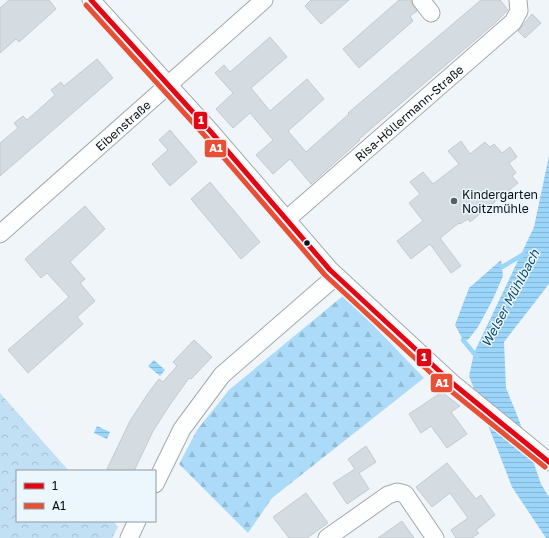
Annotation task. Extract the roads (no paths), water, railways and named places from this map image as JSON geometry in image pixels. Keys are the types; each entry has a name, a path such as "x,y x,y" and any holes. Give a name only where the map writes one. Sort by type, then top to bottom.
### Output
{"street":[{"path":"91,0 212,132 286,220 336,276 450,382 549,462"},
{"name":"Eibenstraße","path":"0,234 264,0"},
{"name":"Risa-Höllermann-Straße","path":"286,220 513,22 519,11 518,0"},
{"path":"156,482 182,429 222,375 336,276"},
{"path":"327,538 388,495 397,492 405,494 434,538"},
{"path":"128,538 136,522"}],"water":[{"name":"Welser Mühlbach","path":"549,156 549,284 504,342 506,388 519,420 541,484 549,497 549,538 546,538 512,487 469,376 474,353 534,227"},
{"path":"501,260 503,276 493,299 478,327 468,340 463,340 455,325 469,288"},
{"path":"154,360 165,370 160,376 148,366"},
{"path":"97,426 110,432 107,439 94,433"}],"waterway":[{"name":"Welser Mühlbach","path":"502,267 524,254"},
{"path":"463,340 477,357"}],"place":[{"name":"Kindergarten Noitzmühle","path":"454,201"}]}
